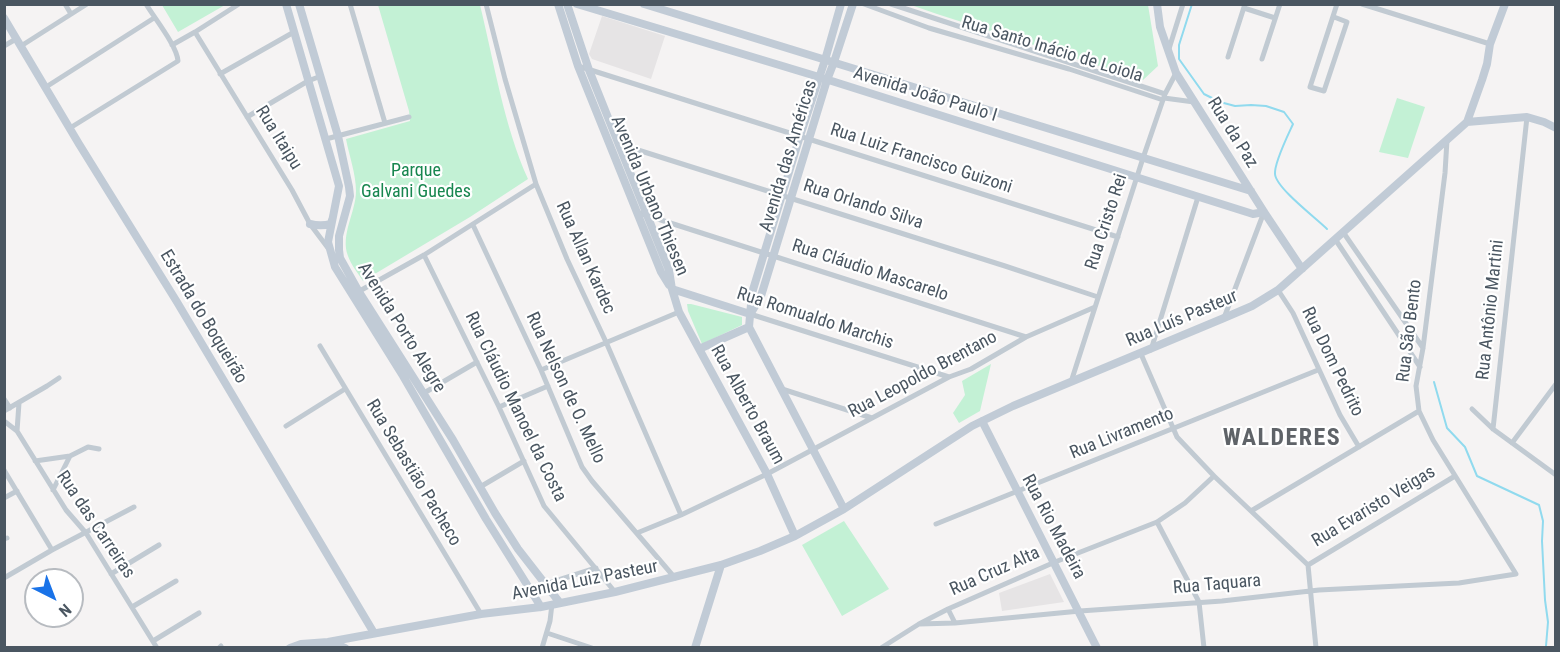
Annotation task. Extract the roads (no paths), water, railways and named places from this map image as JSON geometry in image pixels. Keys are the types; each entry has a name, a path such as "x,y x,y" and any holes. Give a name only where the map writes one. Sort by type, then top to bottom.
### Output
{"street":[{"path":"65,4 71,14"},
{"path":"4,46 19,42 87,4"},
{"path":"70,128 178,61 172,45 146,4"},
{"path":"172,45 239,4"},
{"name":"Avenida Porto Alegre","path":"286,4 339,186 328,242 340,258 356,293 486,519 542,607"},
{"name":"Avenida Porto Alegre","path":"299,4 338,136 350,196 335,251"},
{"path":"350,4 385,123"},
{"name":"Rua Allan Kardec","path":"486,4 536,184 681,515"},
{"name":"Avenida Urbano Thiesen","path":"558,4 578,66 636,212 661,272 672,289"},
{"name":"Avenida Urbano Thiesen","path":"567,4 589,70 669,270 672,289"},
{"name":"Avenida João Paulo I","path":"577,4 1253,214 1264,212"},
{"name":"Avenida João Paulo I","path":"644,4 1251,191"},
{"name":"Avenida das Américas","path":"750,314 761,296 792,198 809,139 823,79 825,60 841,4"},
{"name":"Avenida das Américas","path":"749,327 752,293 800,136 823,79 834,62 853,4"},
{"name":"Rua Santo Inácio de Loiola","path":"864,4 929,28 1164,97"},
{"name":"Rua Santo Inácio de Loiola","path":"891,4 1164,97"},
{"name":"Rua da Paz","path":"1157,4 1160,27 1176,73 1302,269"},
{"path":"1168,52 1183,4"},
{"path":"1262,59 1280,4"},
{"path":"1334,17 1347,22 1324,91 1310,87 1337,4"},
{"path":"1362,4 1491,44"},
{"path":"1505,4 1467,122 1527,117 1556,128"},
{"path":"1228,57 1245,6 1275,18"},
{"name":"Estrada do Boqueirão","path":"4,18 177,302 374,633"},
{"path":"46,87 154,18"},
{"path":"220,74 294,32"},
{"name":"Rua Itaipu","path":"195,33 292,190 310,224 335,251"},
{"name":"Rua Luiz Francisco Guizoni","path":"578,66 1118,237"},
{"name":"Rua Cristo Rei","path":"1071,382 1143,158 1164,97 1176,73"},
{"path":"247,117 308,81 321,76"},
{"path":"1164,97 1194,102"},
{"path":"326,139 409,117"},
{"name":"Rua Antônio Martini","path":"1493,429 1527,117"},
{"name":"Rua Luís Pasteur","path":"795,536 844,509 961,432 982,421 1258,303 1278,290 1467,122"},
{"name":"Rua São Bento","path":"1448,138 1423,348 1416,386 1419,411 1433,440 1516,574"},
{"name":"Rua Orlando Silva","path":"619,144 1098,297"},
{"path":"356,293 424,255 536,184"},
{"path":"1151,350 1198,197"},
{"name":"Rua Cláudio Mascarelo","path":"636,212 1026,337"},
{"path":"1224,318 1264,212"},
{"path":"310,224 319,226 331,224 332,219"},
{"name":"Rua Nelson de O. Mello","path":"473,225 541,370 582,467 675,578"},
{"path":"1343,232 1423,348"},
{"path":"1335,239 1420,367"},
{"name":"Rua Cláudio Manoel da Costa","path":"424,255 499,407 544,506 615,592"},
{"name":"Rua Alberto Braum","path":"672,289 679,312 767,474 795,536"},
{"name":"Rua Romualdo Marchis","path":"672,289 949,377"},
{"name":"Rua Dom Pedrito","path":"1278,290 1293,313 1340,415 1359,447"},
{"name":"Avenida Porto Alegre","path":"356,293 411,371 495,513 518,549 546,584 556,603"},
{"path":"1377,302 1385,296"},
{"name":"Rua Leopoldo Brentano","path":"637,533 767,474 949,377 971,369 1026,337 1095,307"},
{"path":"541,370 679,312"},
{"path":"699,350 749,327 844,509"},
{"name":"Rua Sebastião Pacheco","path":"320,346 481,614"},
{"path":"1141,354 1177,437 1214,476 1308,565 1316,648"},
{"path":"424,393 477,362"},
{"name":"Rua Livramento","path":"936,524 1318,370"},
{"path":"403,376 411,371"},
{"path":"4,399 7,410 59,378"},
{"path":"1512,443 1556,384"},
{"path":"499,407 548,386"},
{"path":"286,426 345,389"},
{"path":"782,389 872,418"},
{"path":"17,431 19,403"},
{"path":"1472,409 1493,429 1556,475"},
{"path":"1251,511 1419,411"},
{"name":"Rua das Carreiras","path":"4,421 17,431 66,510 86,533 157,648"},
{"name":"Rua Rio Madeira","path":"982,421 1097,648"},
{"path":"444,447 453,440"},
{"path":"35,461 70,456 88,447 99,449"},
{"path":"53,490 70,456"},
{"path":"480,487 524,461"},
{"path":"4,470 52,550"},
{"name":"Rua Cruz Alta","path":"881,648 948,609 1055,562 1157,522 1185,503 1214,476"},
{"name":"Rua Evaristo Veigas","path":"1308,565 1455,476"},
{"path":"4,498 16,491"},
{"path":"4,578 134,507"},
{"path":"486,519 495,513"},
{"path":"1157,522 1198,602 1204,648"},
{"name":"Avenida Luiz Pasteur","path":"374,633 481,614 542,607 615,592 722,565 795,536"},
{"path":"111,574 159,545"},
{"path":"695,648 722,565"},
{"path":"546,584 597,568"},
{"name":"Rua Taquara","path":"920,624 955,623 1310,591 1459,584 1516,574"},
{"path":"132,607 176,581"},
{"path":"542,648 556,603"},
{"path":"948,609 955,623"},
{"path":"153,641 199,613"},
{"path":"290,648 301,644 328,642 374,633"},
{"path":"548,633 592,648"},
{"path":"328,642 345,648"}],"waterway":[{"path":"1192,4 1179,45 1179,59 1204,94 1235,106 1266,106 1284,112 1293,124 1275,169 1277,180 1289,195 1327,229"},
{"path":"1434,382 1447,428 1465,447 1477,476 1539,505 1543,521 1542,541 1548,622 1546,646"}],"district":[{"name":"WALDERES","path":"1282,439"}],"park label":[{"name":"Parque Galvani Guedes","path":"416,181"}]}
